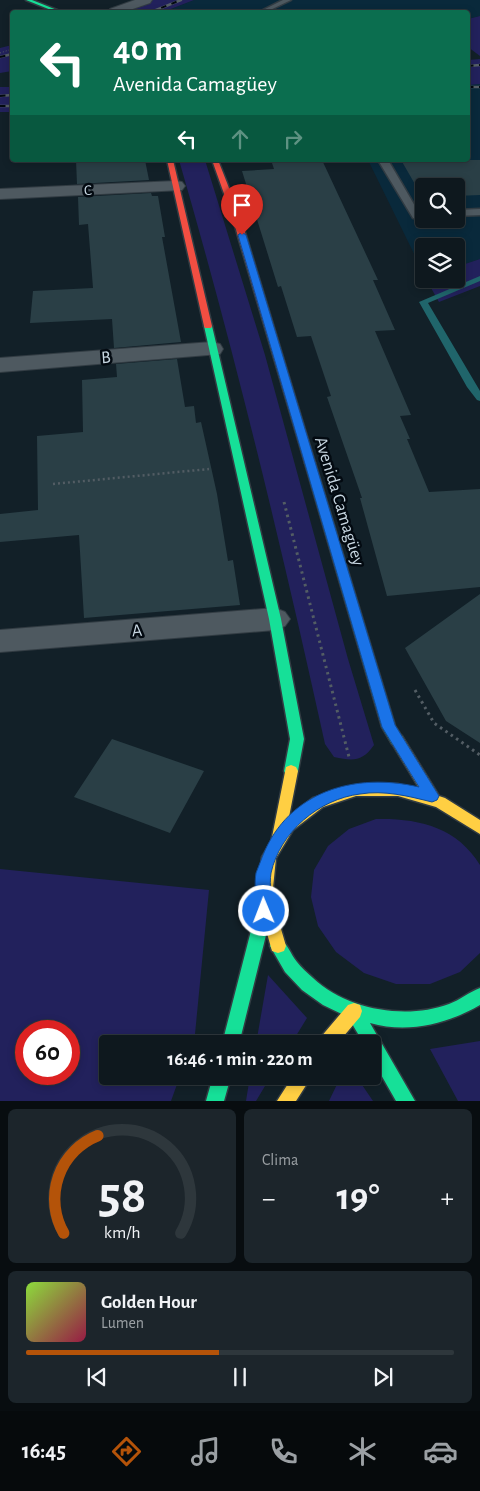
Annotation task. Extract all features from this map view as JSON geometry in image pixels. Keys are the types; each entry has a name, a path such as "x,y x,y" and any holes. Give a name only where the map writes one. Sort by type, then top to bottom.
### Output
{"main road":[{"path":"28,0 54,10"},
{"path":"170,162 274,618 297,739 277,840 264,874 264,911 232,1035"},
{"name":"Avenida Camagüey","path":"216,162 236,216 389,727 432,796"},
{"path":"277,840 298,815 326,797 360,788 396,788 472,808"},
{"path":"432,796 469,816 480,828"},
{"path":"264,911 274,942 293,971 320,995 354,1011 400,1020 409,1019 445,1014 480,996"},
{"path":"334,1035 354,1011"},
{"path":"354,1011 406,1101"},
{"path":"214,1101 219,1085"},
{"path":"286,1101 297,1085"}],"street":[{"path":"119,10 146,0"},
{"name":"C","path":"0,194 176,186"},
{"name":"B","path":"0,364 212,349"},
{"name":"A","path":"0,641 274,618"}],"lane":[{"path":"266,10 288,0"},
{"path":"384,162 415,214"},
{"path":"465,213 480,212"}],"path":[{"path":"53,484 212,469"}],"shaded area":[{"path":"148,0 194,0 168,10 120,10"},
{"path":"194,0 480,0 480,16 470,18 470,10 168,10"},
{"path":"480,16 480,56 470,48 470,18"},
{"path":"10,46 10,71 0,73 0,48"},
{"path":"480,59 480,84 470,85 470,60"},
{"path":"480,83 480,259 465,264 465,238 415,238 415,256 369,162 470,162 470,84"},
{"path":"0,87 10,87 10,112 0,112"},
{"path":"180,162 206,162 265,355 348,659 374,745 370,751 357,759 334,757 325,744 257,451 200,232"},
{"path":"480,259 480,286 439,302 431,288 465,288 465,264"},
{"path":"376,819 407,820 435,827 448,833 460,842 471,852 480,865 480,953 460,972 430,984 396,984 364,973 336,952 318,926 311,897 314,870 328,846 349,829"},
{"path":"0,869 209,890 195,1035 99,1035 99,1085 177,1085 171,1101 0,1101"},
{"path":"268,975 307,1018 297,1035 258,1035"},
{"path":"480,1041 480,1101 458,1101 430,1049"},
{"path":"249,1085 266,1085 256,1101 246,1101"},
{"path":"337,1085 362,1085 373,1101 329,1101"}],"building":[{"path":"470,160 480,160 480,195 465,196 465,178 415,178 415,184 402,162 470,162"},
{"path":"76,162 145,162 149,180 77,184"},
{"path":"272,162 323,162 378,280 373,280 395,330 375,331 411,415 400,416 410,439 407,439 429,492 480,489 480,587 387,596 360,498 362,498 327,397 331,396 311,336 297,337 281,286 278,287 242,171 274,169"},
{"path":"151,193 152,196 158,196 165,237 162,237 181,342 114,348 112,319 30,323 33,291 93,288 88,224 79,225 78,197"},
{"path":"177,359 185,407 194,406 196,423 201,422 217,494 228,561 233,560 240,605 84,618 79,535 0,542 0,514 38,510 37,436 83,432 82,380 117,377 116,364"},
{"path":"480,594 480,743 446,721 405,648"},
{"path":"112,739 204,771 170,833 74,797"}],"waterway":[{"path":"480,278 423,302 480,398"}],"railway":[{"path":"156,10 181,0"},
{"path":"0,57 10,54"},
{"path":"470,66 480,65"},
{"path":"470,87 480,87"},
{"path":"0,96 10,95"},
{"path":"0,106 10,106"}],"traffic: fast":[{"path":"28,0 54,10"},
{"path":"208,326 275,619 297,739 291,771"},
{"path":"310,463 389,727 397,740"},
{"path":"232,1035 264,911"},
{"path":"278,946 291,967 308,985 328,999 351,1010 376,1017 426,1018 450,1012 480,996"},
{"path":"354,1011 406,1101"},
{"path":"215,1101 219,1085"}],"traffic: slow":[{"path":"397,740 432,796"},
{"path":"277,840 291,771"},
{"path":"278,946 265,898 269,857 288,825 318,803 356,791 398,790 440,802 480,828"},
{"path":"334,1035 354,1011"},
{"path":"286,1101 297,1085"}],"traffic: jam":[{"path":"170,162 208,326"},
{"path":"216,162 236,216 310,463"}],"route":[{"path":"242,235 389,727 432,796 396,788 360,788 326,797 298,815 277,840 264,874 264,911"}]}
